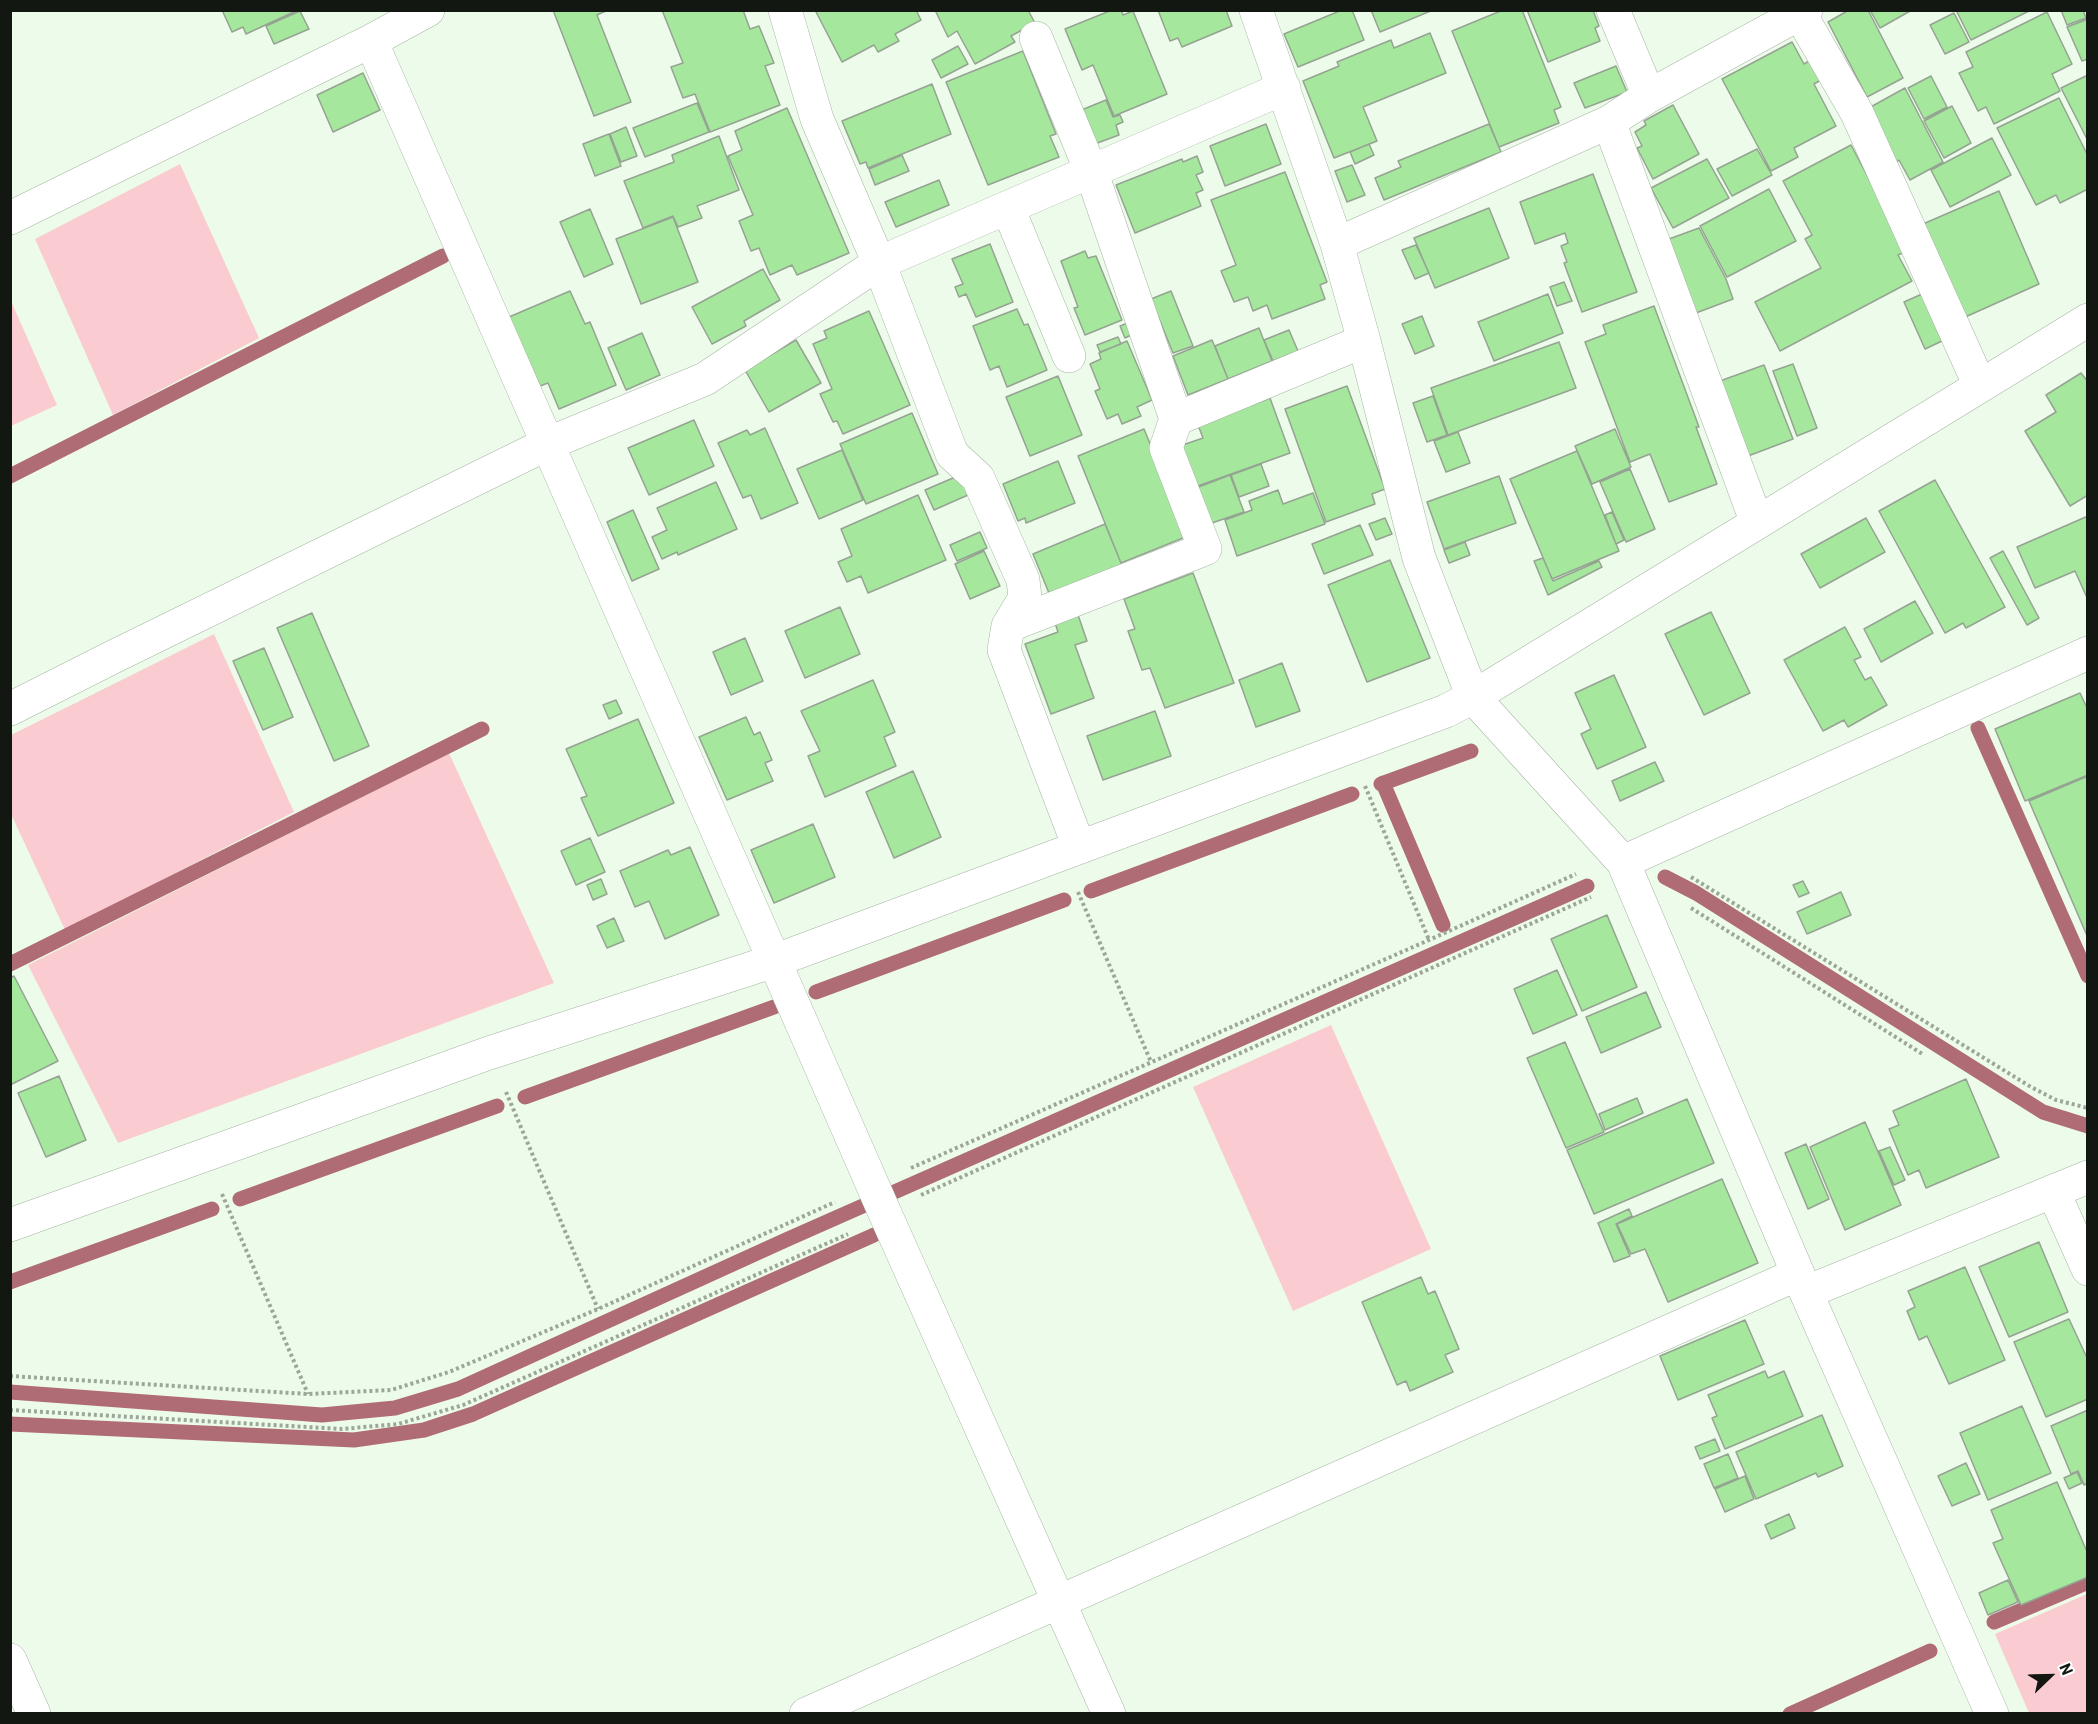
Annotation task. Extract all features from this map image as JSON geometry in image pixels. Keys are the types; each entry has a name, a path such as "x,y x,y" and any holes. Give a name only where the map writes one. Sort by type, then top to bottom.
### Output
{"street":[{"path":"785,10 817,119 879,263 952,453 978,478 1023,580 1025,598 1008,626 1004,651 1070,850"},
{"path":"1256,10 1337,244 1419,558 1473,697 1631,858 1637,895 1803,1283 1992,1713"},
{"path":"1613,10 1649,96"},
{"path":"10,218 371,41 426,11"},
{"path":"1337,244 1609,122 1649,96 1803,12 1857,113 1980,386"},
{"path":"1008,626 1205,549 1166,448 1176,419 1091,171 1036,38"},
{"path":"371,41 882,1207 1109,1713"},
{"path":"10,709 547,444 705,380 879,263 1284,88"},
{"path":"1609,122 1757,523"},
{"path":"1008,208 1069,356"},
{"path":"10,1225 489,1053 774,960 1446,711 1473,697 2088,320"},
{"path":"1176,419 1364,341"},
{"path":"1631,858 2088,654"},
{"path":"806,1713 1058,1602 1803,1283 2088,1177"},
{"path":"2053,1191 2088,1269"},
{"path":"10,1660 34,1713"}],"path":[{"path":"1349,746 1429,940"},
{"path":"1070,850 1151,1062"},
{"path":"1631,858 1672,865 2031,1087 2056,1101 2088,1107"},
{"path":"10,1410 342,1429 398,1424 462,1405 882,1207 1594,896 1668,894 1924,1055"},
{"path":"489,1053 598,1309"},
{"path":"205,1155 308,1394"}],"shaded area":[{"path":"180,164 259,338 113,415 35,239"},
{"path":"11,301 57,405 10,426"},
{"path":"214,634 294,812 65,930 11,814 11,735"},
{"path":"449,753 554,983 118,1143 28,965"},
{"path":"1331,1025 1431,1249 1293,1311 1193,1087"},
{"path":"2087,1594 2087,1713 2029,1713 1995,1634"}],"building":[{"path":"222,10 298,10 246,34 243,27 232,32"},
{"path":"553,10 608,10 597,15 631,102 594,116"},
{"path":"662,10 743,10 750,29 759,26 774,63 765,66 780,105 710,132 695,94 683,98 671,67 683,63"},
{"path":"815,10 916,10 921,20 895,34 899,41 878,52 874,45 842,62"},
{"path":"935,10 1028,10 1035,23 1011,36 1015,42 975,64 957,31 948,37"},
{"path":"1112,10 1121,10 1123,15 1133,11 1167,94 1114,116 1093,65 1082,70 1065,29"},
{"path":"1158,10 1226,10 1232,26 1182,47 1178,38 1170,41"},
{"path":"1342,10 1352,10 1364,40 1298,67 1284,34"},
{"path":"1371,10 1433,10 1380,32"},
{"path":"1503,10 1522,10 1561,107 1554,110 1559,123 1499,147 1452,31"},
{"path":"1527,10 1593,10 1599,26 1595,28 1600,41 1548,62"},
{"path":"1849,10 1868,10 1903,78 1867,97 1828,22"},
{"path":"1870,10 1912,10 1880,28"},
{"path":"1956,10 2031,10 1971,40"},
{"path":"2061,10 2083,10 2086,18 2067,25"},
{"path":"300,11 309,29 274,44 266,26"},
{"path":"2047,12 2072,64 2052,74 2060,91 1994,124 1986,107 1978,111 1959,73 1973,67 1966,52"},
{"path":"1954,13 1969,42 1945,54 1930,25"},
{"path":"2088,19 2088,59 2082,61 2067,27"},
{"path":"1430,33 1446,73 1363,107 1377,141 1334,158 1303,81 1339,66 1337,62 1391,40 1394,48"},
{"path":"1792,42 1804,64 1811,60 1821,80 1814,84 1836,126 1794,148 1798,157 1771,171 1722,79"},
{"path":"958,46 968,64 941,78 932,60"},
{"path":"1023,51 1056,134 1050,136 1059,157 988,185 946,82"},
{"path":"1616,66 1627,92 1585,108 1574,83"},
{"path":"363,73 380,110 333,132 317,95"},
{"path":"2088,75 2088,141 2061,88"},
{"path":"1931,76 1947,107 1924,119 1908,88"},
{"path":"932,84 951,134 868,168 866,162 860,164 842,121"},
{"path":"1905,88 1943,162 1910,180 1899,160 1896,163 1867,109"},
{"path":"2059,98 2088,156 2088,189 2060,203 2056,195 2036,205 1997,128"},
{"path":"1106,100 1113,117 1120,115 1123,122 1116,125 1119,135 1092,145 1079,111"},
{"path":"697,103 709,132 645,157 633,128"},
{"path":"1673,105 1699,154 1653,179 1637,148 1642,146 1635,132 1646,125 1644,121"},
{"path":"1952,106 1971,143 1944,158 1924,121"},
{"path":"787,108 849,253 797,275 792,265 770,275 759,248 751,251 739,221 753,215 728,156 742,150 735,131"},
{"path":"1266,124 1281,164 1225,186 1210,146"},
{"path":"1489,124 1501,152 1384,200 1375,178 1401,167 1398,161"},
{"path":"626,127 637,156 621,162 610,134"},
{"path":"609,134 621,166 595,176 583,144"},
{"path":"719,136 739,190 697,206 702,218 678,227 673,216 643,228 624,181 674,162 672,155"},
{"path":"1992,138 2011,175 1950,207 1931,170"},
{"path":"1369,144 1374,155 1355,164 1350,152"},
{"path":"1851,145 1907,251 1898,255 1912,281 1780,351 1755,302 1821,268 1805,239 1812,235 1783,181"},
{"path":"1757,149 1772,175 1732,196 1717,169"},
{"path":"902,155 909,171 875,185 869,169"},
{"path":"1197,156 1203,172 1196,175 1203,190 1196,193 1201,206 1135,233 1116,185 1182,159 1183,162"},
{"path":"1707,159 1729,198 1673,228 1651,188"},
{"path":"1352,165 1365,195 1347,202 1335,171"},
{"path":"1285,172 1327,282 1320,285 1325,299 1272,319 1267,305 1253,311 1248,297 1234,302 1221,271 1236,265 1211,200"},
{"path":"1593,174 1637,292 1582,312 1564,263 1567,262 1561,246 1568,243 1565,233 1535,244 1520,202"},
{"path":"939,180 949,205 896,227 885,202"},
{"path":"1769,189 1796,241 1727,277 1700,226"},
{"path":"1999,191 2039,284 1963,318 1923,224"},
{"path":"1489,208 1509,258 1435,288 1414,238"},
{"path":"590,209 613,264 584,277 560,222"},
{"path":"673,217 698,282 641,304 616,239"},
{"path":"1699,228 1726,279 1733,299 1696,313 1669,239"},
{"path":"990,244 1013,302 976,317 966,294 959,297 955,287 963,284 952,259"},
{"path":"1416,245 1429,273 1415,279 1402,250"},
{"path":"1085,251 1088,258 1096,256 1122,320 1085,335 1074,308 1078,307 1061,261"},
{"path":"763,269 780,300 744,321 746,326 712,344 692,307"},
{"path":"1564,282 1572,301 1557,306 1550,287"},
{"path":"570,291 585,324 590,322 616,385 559,409 548,383 540,386 509,317"},
{"path":"1171,291 1193,346 1173,353 1151,299"},
{"path":"1548,294 1563,333 1494,361 1478,322"},
{"path":"1922,294 1942,341 1925,349 1904,302"},
{"path":"1654,306 1699,427 1696,427 1717,484 1669,502 1650,454 1630,462 1585,342 1606,334 1603,325"},
{"path":"1017,309 1024,325 1028,324 1047,370 1007,387 999,366 990,370 973,326"},
{"path":"869,311 910,405 843,434 837,421 833,422 820,394 832,389 813,344 827,338 824,331"},
{"path":"1422,316 1434,346 1415,354 1402,324"},
{"path":"1128,323 1133,334 1125,338 1120,326"},
{"path":"1259,328 1272,361 1228,379 1215,346"},
{"path":"1289,330 1298,351 1273,361 1264,340"},
{"path":"642,333 660,375 626,390 608,348"},
{"path":"1118,337 1121,344 1100,352 1097,345"},
{"path":"796,340 821,383 769,412 745,370"},
{"path":"1212,340 1228,379 1188,395 1173,356"},
{"path":"1127,341 1152,400 1137,407 1141,416 1122,424 1118,414 1107,419 1095,391 1100,389 1090,364 1101,359 1099,353"},
{"path":"1559,342 1576,388 1448,435 1431,388"},
{"path":"1793,364 1817,428 1797,436 1773,371"},
{"path":"1764,365 1793,439 1748,456 1720,381"},
{"path":"2081,373 2088,382 2088,495 2070,506 2025,431 2056,412 2046,395"},
{"path":"1058,376 1082,435 1030,456 1006,397"},
{"path":"1347,386 1385,489 1372,494 1375,504 1326,522 1285,409"},
{"path":"1433,396 1447,435 1427,442 1413,403"},
{"path":"1270,398 1290,453 1195,487 1180,446 1203,438 1198,425"},
{"path":"912,413 938,474 866,504 840,444"},
{"path":"694,420 714,466 649,495 628,448"},
{"path":"765,428 798,503 761,519 751,495 743,498 718,443 747,430 750,435"},
{"path":"1144,429 1188,536 1121,563 1078,456"},
{"path":"1615,429 1631,467 1592,484 1575,446"},
{"path":"1458,432 1470,463 1446,472 1434,441"},
{"path":"842,450 863,500 819,519 797,469"},
{"path":"1577,451 1619,551 1552,579 1510,479"},
{"path":"1058,461 1075,503 1026,523 1025,518 1018,521 1003,484"},
{"path":"1261,464 1269,486 1239,497 1231,475"},
{"path":"1630,469 1655,529 1626,542 1600,482"},
{"path":"960,475 968,495 934,510 925,490"},
{"path":"1230,475 1244,512 1209,524 1196,488"},
{"path":"1499,476 1516,523 1444,549 1427,502"},
{"path":"1935,480 2005,607 1966,628 1963,623 1945,633 1879,511"},
{"path":"716,482 737,529 678,555 677,552 662,559 652,537 667,530 657,508"},
{"path":"1278,490 1283,504 1313,493 1325,524 1237,556 1225,520 1252,510 1249,501"},
{"path":"918,495 946,560 868,593 861,576 847,582 838,562 852,556 841,529"},
{"path":"633,510 659,569 632,581 607,522"},
{"path":"1612,512 1624,540 1616,544 1605,515"},
{"path":"2088,516 2088,600 2075,571 2035,588 2017,547"},
{"path":"1385,518 1392,534 1376,540 1369,524"},
{"path":"1866,518 1885,552 1820,588 1801,554"},
{"path":"1105,524 1123,568 1051,598 1033,554"},
{"path":"1360,525 1373,555 1324,574 1312,544"},
{"path":"980,532 987,548 957,561 950,545"},
{"path":"1465,542 1470,555 1449,563 1444,550"},
{"path":"984,551 1000,586 970,599 955,564"},
{"path":"2003,551 2039,618 2027,625 1990,558"},
{"path":"1543,558 1553,581 1599,561 1602,567 1548,595 1534,561"},
{"path":"1390,560 1430,658 1367,682 1328,585"},
{"path":"1193,573 1234,683 1165,708 1150,668 1142,670 1128,631 1135,629 1124,599"},
{"path":"1915,601 1933,633 1881,662 1864,629"},
{"path":"840,607 860,654 805,678 785,631"},
{"path":"1077,612 1087,641 1075,645 1094,698 1051,714 1025,644 1058,632 1054,620"},
{"path":"1711,612 1750,693 1704,715 1665,634"},
{"path":"312,613 369,746 334,761 277,628"},
{"path":"1845,627 1861,657 1854,660 1865,680 1871,677 1887,705 1848,727 1844,720 1823,731 1784,660"},
{"path":"745,638 763,681 731,695 713,652"},
{"path":"264,648 293,717 263,730 233,661"},
{"path":"1282,663 1300,711 1256,727 1239,680"},
{"path":"1614,675 1646,747 1597,769 1581,734 1591,729 1575,693"},
{"path":"873,680 895,732 884,737 896,766 825,797 808,756 820,751 801,711"},
{"path":"2080,693 2088,710 2088,775 2025,801 1995,729"},
{"path":"616,700 622,713 609,719 603,705"},
{"path":"1155,711 1171,756 1103,780 1087,736"},
{"path":"746,717 754,735 760,732 772,760 765,763 773,781 727,800 699,737"},
{"path":"638,719 674,803 598,836 581,798 587,796 566,749"},
{"path":"1655,762 1664,781 1620,801 1612,781"},
{"path":"913,771 941,837 894,858 866,792"},
{"path":"2088,776 2088,938 2029,801"},
{"path":"813,824 835,877 774,903 751,850"},
{"path":"590,838 605,872 576,885 561,851"},
{"path":"690,847 719,915 665,939 649,901 635,907 620,871 668,850 671,855"},
{"path":"601,879 607,894 593,900 587,885"},
{"path":"1803,881 1809,893 1799,897 1793,885"},
{"path":"1841,892 1851,915 1807,934 1797,912"},
{"path":"1607,915 1637,987 1582,1011 1551,939"},
{"path":"614,918 624,941 607,948 597,926"},
{"path":"1557,970 1577,1015 1533,1034 1514,989"},
{"path":"14,976 58,1061 10,1085 10,978"},
{"path":"1646,992 1661,1027 1601,1053 1586,1017"},
{"path":"1565,1042 1604,1132 1566,1148 1527,1058"},
{"path":"59,1076 86,1140 46,1157 18,1093"},
{"path":"1966,1079 1999,1157 1926,1188 1919,1170 1908,1175 1889,1129 1899,1125 1893,1111"},
{"path":"1637,1098 1643,1113 1605,1130 1599,1114"},
{"path":"1687,1099 1714,1163 1594,1214 1567,1150"},
{"path":"1865,1122 1901,1205 1845,1230 1810,1147"},
{"path":"1806,1144 1829,1199 1808,1209 1785,1153"},
{"path":"1890,1147 1905,1180 1894,1185 1879,1151"},
{"path":"1722,1179 1758,1263 1668,1302 1645,1249 1631,1254 1617,1224"},
{"path":"1629,1209 1632,1216 1616,1224 1630,1256 1614,1262 1598,1223"},
{"path":"2039,1242 2068,1312 2009,1337 1979,1267"},
{"path":"1965,1267 2005,1360 1949,1384 1927,1336 1919,1340 1907,1311 1915,1307 1908,1291"},
{"path":"1421,1277 1428,1294 1435,1291 1459,1349 1445,1355 1453,1372 1410,1391 1406,1381 1397,1385 1362,1302"},
{"path":"2069,1319 2088,1360 2088,1399 2046,1417 2014,1342"},
{"path":"1745,1320 1764,1364 1678,1400 1660,1356"},
{"path":"1765,1371 1768,1378 1784,1371 1803,1416 1725,1449 1712,1418 1717,1416 1708,1395"},
{"path":"2022,1406 2051,1473 1988,1500 1960,1433"},
{"path":"2088,1410 2088,1483 2084,1485 2078,1471 2071,1474 2051,1426"},
{"path":"1822,1415 1843,1466 1818,1477 1816,1473 1756,1499 1736,1452"},
{"path":"1715,1439 1720,1451 1700,1459 1695,1447"},
{"path":"1728,1454 1738,1478 1714,1488 1704,1464"},
{"path":"1966,1463 1980,1494 1952,1506 1938,1476"},
{"path":"2077,1472 2082,1483 2069,1489 2064,1478"},
{"path":"1745,1476 1754,1499 1725,1512 1715,1489"},
{"path":"2057,1482 2088,1554 2088,1577 2021,1605 1993,1543 2003,1539 1991,1510"},
{"path":"1789,1514 1795,1528 1771,1539 1765,1525"},
{"path":"2008,1580 2018,1602 1988,1615 1979,1593"}],"waterway":[{"path":"10,476 443,256"},
{"path":"1978,728 2088,976"},
{"path":"10,964 482,729"},
{"path":"1381,784 1471,751"},
{"path":"1383,783 1443,925"},
{"path":"1091,891 1352,794"},
{"path":"1665,877 1696,893 2043,1112 2088,1126"},
{"path":"10,1392 322,1415 395,1408 458,1389 788,1239 1587,886"},
{"path":"816,992 1064,900"},
{"path":"525,1097 774,1007"},
{"path":"240,1199 497,1106"},
{"path":"10,1282 212,1209"},
{"path":"10,1424 354,1440 424,1430 473,1414 874,1235"},
{"path":"1994,1622 2088,1582"},
{"path":"1790,1714 1930,1651"}]}
